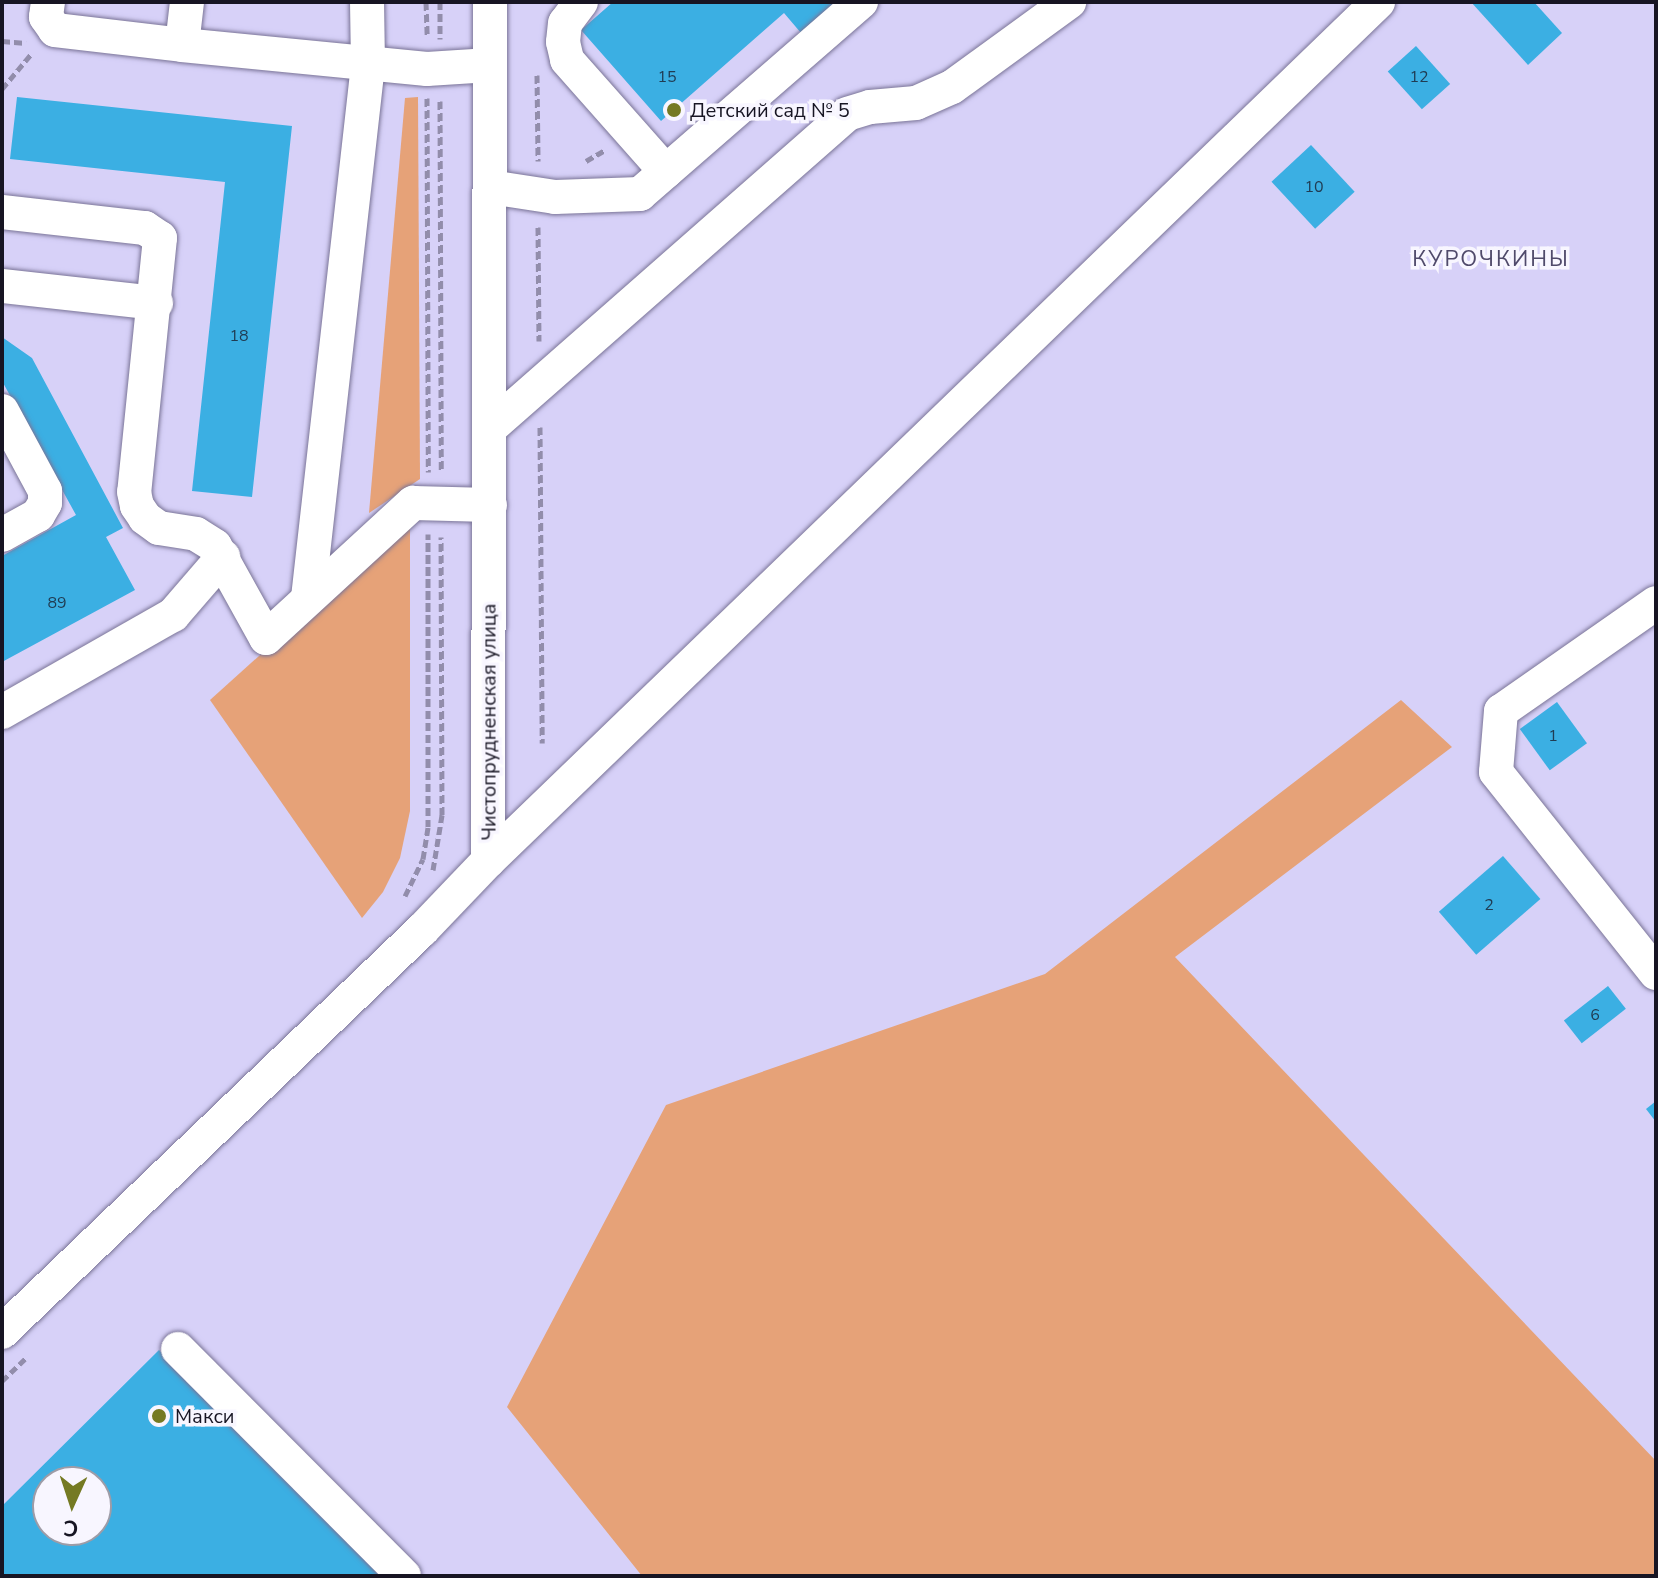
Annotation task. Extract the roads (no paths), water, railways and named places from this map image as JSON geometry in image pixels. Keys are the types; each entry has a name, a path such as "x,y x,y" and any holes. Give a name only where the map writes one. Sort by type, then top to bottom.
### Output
{"street":[{"path":"182,45 187,2"},
{"path":"308,598 368,65 367,2"},
{"name":"Чистопрудненская улица","path":"2,1332 411,941 488,861 490,2"},
{"path":"581,2 565,23 563,42 567,60 666,172"},
{"path":"490,187 538,196 636,195 861,2"},
{"path":"490,428 847,114 870,107 916,103 952,87 1069,2"},
{"path":"488,861 1378,2"},
{"path":"50,15 182,45 434,70 490,65"},
{"path":"2,212 155,231 161,248 134,492 137,506 145,518 159,528 196,534 215,546 266,638 413,503 490,505"},
{"path":"2,286 156,303"},
{"path":"2,411 45,491 45,503 38,515 2,535"},
{"path":"2,712 173,615 223,557"},
{"path":"1656,603 1501,711 1496,772 1656,973"},
{"path":"178,1349 404,1576"}],"place":[{"name":"Детский сад № 5","path":"674,110"},
{"name":"Макси","path":"159,1416"}],"district":[{"name":"КУРОЧКИНЫ","path":"1491,260"}]}
